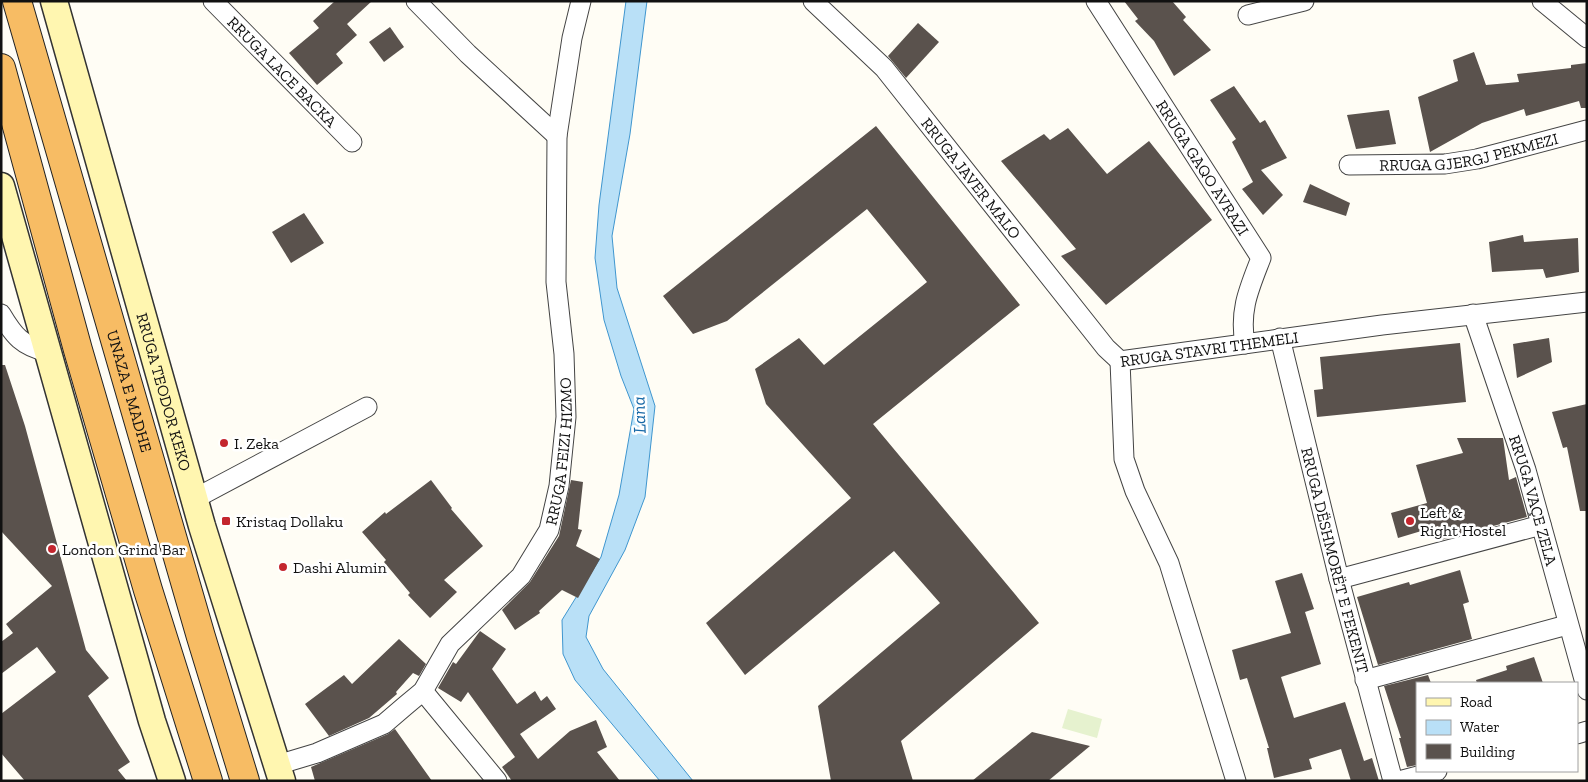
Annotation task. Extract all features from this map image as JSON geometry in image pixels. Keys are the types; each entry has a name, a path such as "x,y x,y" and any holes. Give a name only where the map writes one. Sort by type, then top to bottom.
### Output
{"highway":[{"name":"UNAZA E MADHE","path":"17,1 201,637 245,781"},
{"path":"37,1 37,71"},
{"path":"2,74 78,350 148,590 208,781"}],"main road":[{"name":"RRUGA TEODOR KEKO","path":"54,1 194,500 279,773"},
{"path":"1,186 152,721 172,781"}],"street":[{"name":"RRUGA LACE BACKA","path":"212,1 352,142"},
{"path":"416,1 475,60 557,136"},
{"name":"RRUGA FEIZI HIZMO","path":"279,773 317,753 384,724 423,691 450,644 521,576 549,530 559,486 566,417 564,354 556,282 557,136 572,38 581,1"},
{"name":"RRUGA JAVER MALO","path":"813,1 884,68 1106,348 1120,362"},
{"name":"RRUGA GAQO AVRAZI","path":"1096,1 1262,258 1242,310 1245,344"},
{"path":"1248,15 1304,1"},
{"path":"1542,1 1587,38"},
{"name":"RRUGA GJERGJ PEKMEZI","path":"1349,165 1445,164 1478,159 1587,130"},
{"name":"RRUGA STAVRI THEMELI","path":"1236,781 1169,563 1135,491 1124,459 1120,362 1280,338 1587,302"},
{"path":"1,314 13,334 32,348 48,352"},
{"name":"RRUGA VAÇE ZELA","path":"1473,314 1526,470 1587,690"},
{"name":"RRUGA DËSHMORËT E FEKENIT","path":"1280,338 1339,579 1393,781"},
{"path":"194,500 367,407"},
{"path":"1339,579 1541,525"},
{"path":"1365,680 1568,625"},
{"path":"423,691 497,781"},
{"path":"1399,781 1433,772"}],"green space":[{"path":"1068,709 1102,719 1097,738 1062,728"}],"water":[{"name":"Lana","path":"626,1 647,1 630,134 612,236 617,288 655,406 645,497 625,550 589,616 586,637 603,669 693,781 660,781 575,680 563,654 562,620 601,557 619,495 634,409 621,376 604,320 595,258 599,205"}],"building":[{"path":"335,1 372,1 347,24 357,35 336,54 343,63 317,85 289,53 319,28 313,21"},
{"path":"1124,1 1172,1 1186,17 1183,20 1211,50 1174,76 1154,41 1135,21 1138,19"},
{"path":"918,23 939,42 906,78 888,56"},
{"path":"390,27 404,47 384,62 369,42"},
{"path":"1474,52 1486,85 1519,82 1517,74 1571,68 1571,65 1587,63 1587,108 1581,108 1579,101 1526,116 1524,109 1482,123 1430,152 1418,97 1458,81 1453,60"},
{"path":"1234,86 1260,123 1265,120 1287,158 1261,170 1283,195 1263,215 1242,189 1253,182 1232,142 1236,139 1210,100"},
{"path":"1389,110 1396,144 1356,149 1347,115"},
{"path":"876,126 1020,305 873,424 1039,623 901,741 913,781 831,781 818,706 940,603 894,551 745,675 706,623 851,498 766,404 755,369 799,338 824,365 927,282 867,209 727,321 693,334 663,296"},
{"path":"1068,128 1107,174 1149,141 1212,220 1106,305 1061,256 1076,249 1001,161 1044,134 1050,140"},
{"path":"1310,184 1350,203 1346,216 1303,202"},
{"path":"304,213 324,243 291,263 272,232"},
{"path":"1523,235 1524,242 1578,238 1579,272 1546,278 1543,269 1492,272 1489,242"},
{"path":"1549,338 1552,362 1517,378 1513,344"},
{"path":"1460,343 1466,402 1317,417 1314,390 1323,389 1320,357"},
{"path":"1,365 5,365 25,426 86,650 109,678 88,696 130,762 118,770 127,781 25,781 1,753 1,714 56,672 37,647 1,674 1,642 13,633 6,624 52,586 1,531"},
{"path":"1587,404 1587,511 1580,511 1567,447 1563,448 1552,412"},
{"path":"1457,438 1503,438 1509,480 1516,477 1527,517 1441,540 1438,526 1398,538 1391,513 1427,503 1416,465 1463,453"},
{"path":"431,480 451,509 483,546 444,580 457,592 430,618 408,595 410,593 384,562 386,560 362,532 385,512 386,514"},
{"path":"571,480 583,482 578,529 582,530 576,546 600,559 578,598 562,590 539,611 540,613 515,630 502,610 530,582 559,536"},
{"path":"1460,570 1469,602 1463,604 1472,639 1378,665 1357,597 1409,582 1410,585"},
{"path":"1302,573 1314,609 1305,612 1321,664 1281,677 1294,718 1345,702 1364,761 1372,758 1379,781 1351,781 1341,749 1309,759 1312,769 1274,778 1267,748 1269,748 1247,678 1240,680 1232,650 1291,633 1275,581"},
{"path":"480,631 506,649 492,669 517,704 535,691 541,701 547,696 556,709 520,734 538,759 570,731 596,720 607,747 597,752 620,781 512,781 502,767 515,757 468,692 461,702 438,688 453,662 456,664"},
{"path":"399,639 426,664 419,676 413,673 396,692 397,694 369,718 329,736 305,704 344,675 352,684"},
{"path":"1534,657 1543,682 1477,682 1476,680 1507,670 1506,666"},
{"path":"1428,675 1431,682 1416,682 1416,765 1407,767 1399,738 1401,738 1384,686"},
{"path":"395,729 432,781 315,781 311,767 388,734"},
{"path":"1032,732 1090,746 1048,781 972,781"}],"place":[{"name":"I. Zeka","path":"224,443"},
{"name":"Kristaq Dollaku","path":"226,521"},
{"name":"Left & Right Hostel","path":"1410,521"},
{"name":"London Grind Bar","path":"52,549"},
{"name":"Dashi Alumin","path":"283,567"}]}
